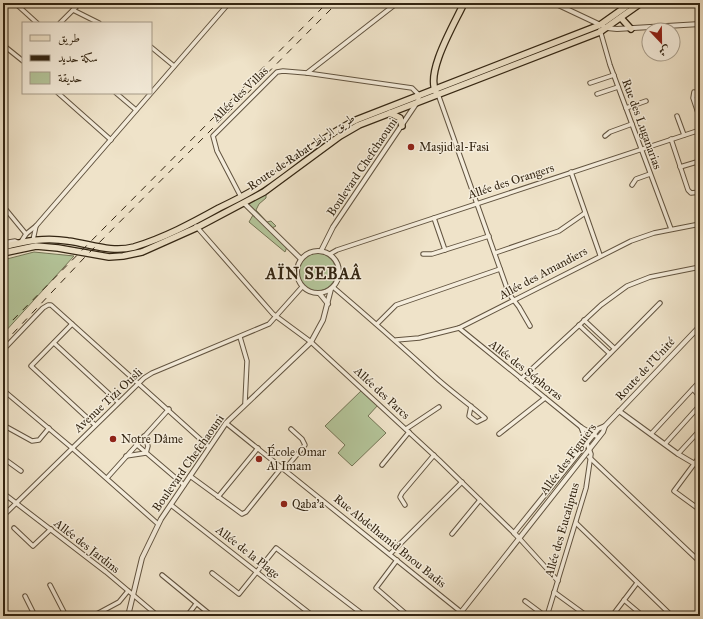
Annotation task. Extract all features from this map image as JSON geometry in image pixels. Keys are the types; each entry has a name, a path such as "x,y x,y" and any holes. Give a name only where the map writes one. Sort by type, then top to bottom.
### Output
{"main road":[{"path":"436,92 433,77 435,68 464,3"},
{"name":"Route de Rabat طريق الرباط","path":"436,92 600,25 631,3"},
{"name":"Route de Rabat طريق الرباط","path":"3,247 33,240 67,241 101,248 122,249 144,243 193,222 269,181 348,124 600,32 641,3"},
{"path":"621,18 631,29"},
{"name":"Route de Rabat طريق الرباط","path":"3,253 21,248 41,246 103,256 123,256 142,252 198,227 244,203 274,186 352,128 419,98"},
{"path":"390,112 398,116 401,120 402,126"}],"street":[{"path":"15,3 36,22"},
{"path":"61,22 80,3"},
{"path":"152,91 229,3"},
{"path":"307,73 397,3"},
{"path":"554,3 607,28 631,29 700,24"},
{"path":"73,10 97,22"},
{"name":"Rue des Luganarias","path":"600,25 600,32 614,75 671,229"},
{"path":"3,45 22,60"},
{"path":"152,48 174,66"},
{"name":"Allée des Villas","path":"241,197 217,151 213,136 275,73 284,71 307,73 412,88 419,98"},
{"path":"590,83 614,75"},
{"path":"597,94 618,86"},
{"path":"436,92 509,294 530,326"},
{"path":"694,92 693,98 700,119"},
{"path":"59,94 111,140"},
{"path":"117,94 136,110"},
{"path":"3,243 15,241 20,242 26,234 36,226 150,94"},
{"name":"Boulevard Chefchaouni","path":"321,251 333,227 402,126 419,98"},
{"path":"626,108 646,101"},
{"path":"677,116 684,135"},
{"path":"606,136 610,132 632,124"},
{"name":"Allée des Orangers","path":"330,254 343,248 477,203 700,130"},
{"path":"671,139 690,192 700,192"},
{"path":"680,167 700,161"},
{"path":"571,172 600,255"},
{"path":"632,185 636,179 650,174"},
{"path":"244,203 301,259"},
{"path":"3,206 26,234"},
{"path":"494,253 559,231 585,213"},
{"path":"434,218 445,250"},
{"name":"Allée des Parcs","path":"193,222 277,317 311,342 434,455 519,538 558,580"},
{"name":"Allée des Amandiers","path":"396,340 418,338 458,328 631,240 671,229 700,224"},
{"path":"33,240 36,226"},
{"path":"423,254 429,255 489,236"},
{"path":"314,251 321,251 330,254 338,264 339,270 339,276 332,288 320,294 310,292 302,287 296,270 301,259 314,251"},
{"path":"521,379 584,320 620,291 635,282 650,276 700,267"},
{"path":"377,324 396,305 500,269"},
{"name":"Avenue Tizi Ousli","path":"3,516 138,383 152,373 269,324 277,317 302,287"},
{"path":"332,288 396,340 433,376 471,406 485,418 477,422 469,416 471,406"},
{"name":"Boulevard Chefchaouni","path":"128,616 142,558 158,524 226,423 311,342 323,320 332,288"},
{"path":"320,294 328,304"},
{"path":"585,379 660,303"},
{"path":"3,350 47,305 51,305 169,409 209,447"},
{"path":"584,320 614,348"},
{"path":"72,324 31,366 95,425"},
{"path":"579,325 609,354"},
{"name":"Route de l'Unité","path":"605,426 700,326"},
{"name":"Allée des Séphoras","path":"458,328 545,398 581,426 598,437"},
{"path":"240,337 247,361 246,403"},
{"path":"54,343 118,402"},
{"path":"651,434 700,381"},
{"path":"693,389 700,397"},
{"path":"3,390 107,478 158,524"},
{"path":"499,434 545,398"},
{"path":"665,444 700,405"},
{"path":"406,429 439,407"},
{"path":"107,478 169,409"},
{"path":"619,411 678,454 700,467"},
{"name":"Rue Abdelhamid Bnou Badis","path":"226,423 390,554 460,614 466,616"},
{"path":"3,425 32,442 38,440 49,428"},
{"path":"581,426 586,443 590,448"},
{"name":"Allée des Figuiers","path":"514,533 586,443 600,427 605,426"},
{"name":"Allée des Figuiers","path":"460,614 590,448 605,426"},
{"path":"190,476 238,513 244,513 305,445 302,439 290,429"},
{"path":"678,454 700,430"},
{"path":"382,465 409,432"},
{"path":"144,436 148,446 146,453"},
{"path":"136,444 184,486"},
{"path":"218,497 258,448"},
{"name":"Allée des Eucaliptus","path":"546,616 586,488 590,448"},
{"path":"126,456 146,453"},
{"path":"585,453 700,562"},
{"path":"405,505 400,497 402,493 434,455"},
{"path":"700,456 674,491 700,510"},
{"path":"3,458 21,471"},
{"path":"390,554 462,482"},
{"name":"Allée des Jardins","path":"3,493 51,529 158,616"},
{"path":"452,534 480,500"},
{"name":"Allée de la Plage","path":"171,505 313,616"},
{"path":"576,523 672,616"},
{"path":"14,528 33,546 51,529"},
{"path":"212,573 239,594 274,549 278,548 365,616"},
{"path":"397,560 376,588 405,613 403,616"},
{"path":"162,575 212,616"},
{"path":"612,616 638,583"},
{"path":"50,585 66,616"},
{"path":"93,616 119,602 128,591"},
{"path":"554,592 587,616"},
{"path":"24,596 35,616"},
{"path":"624,600 643,616"},
{"path":"525,601 546,616"},
{"path":"187,616 196,604"}],"green space":[{"path":"266,194 266,198 259,204 256,210 267,222 271,221 276,226 272,228 247,204"},
{"path":"253,215 287,247 285,252 249,222"},
{"path":"34,252 74,256 3,334 3,260"},
{"path":"317,253 327,256 333,262 336,272 333,282 327,288 317,291 307,288 301,282 298,272 301,262 307,256"},
{"path":"363,389 378,405 368,416 386,433 352,466 338,453 345,445 325,426"}],"railway":[{"path":"3,330 327,3"},
{"path":"3,344 85,257 337,3"}],"place":[{"name":"Masjid al-Fasi","path":"411,147"},
{"name":"Notre Dâme","path":"113,439"},
{"name":"École Omar Al Imam","path":"259,459"},
{"name":"Qaba'a","path":"284,504"}],"district":[{"name":"AÏN SEBAÂ","path":"314,273"}]}
